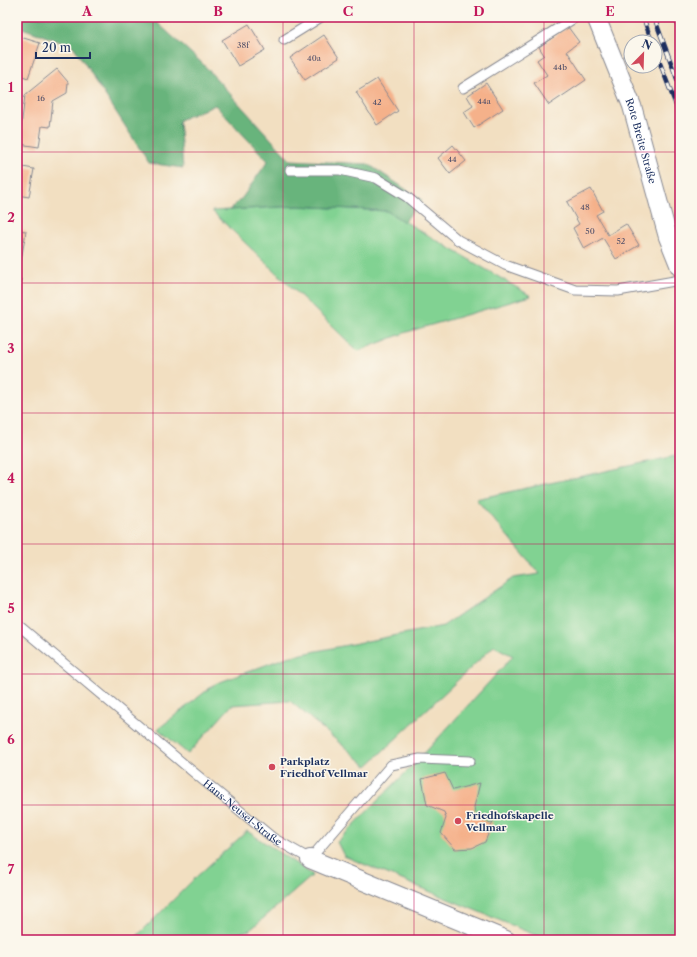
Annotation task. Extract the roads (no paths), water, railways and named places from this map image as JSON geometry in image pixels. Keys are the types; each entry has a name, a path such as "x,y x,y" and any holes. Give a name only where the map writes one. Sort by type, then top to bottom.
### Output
{"street":[{"name":"Rote Breite Straße","path":"596,17 632,106 668,237 680,267"},
{"name":"Hans-Neusel-Straße","path":"310,859 506,940"}],"lane":[{"path":"284,40 321,17"},
{"path":"463,88 576,17"},
{"path":"290,170 340,170 376,178 407,197 458,240 505,265 575,290 618,291 680,280"},
{"name":"Hans-Neusel-Straße","path":"17,624 273,838 310,859"},
{"path":"310,859 391,765 420,758 470,762"}],"railway":[{"path":"643,17 649,34"},
{"path":"654,17 680,87"},
{"path":"675,17 680,30"},
{"path":"663,71 680,116"}],"place":[{"name":"Parkplatz Friedhof Vellmar","path":"272,767"},
{"name":"Friedhofskapelle Vellmar","path":"458,821"}]}
